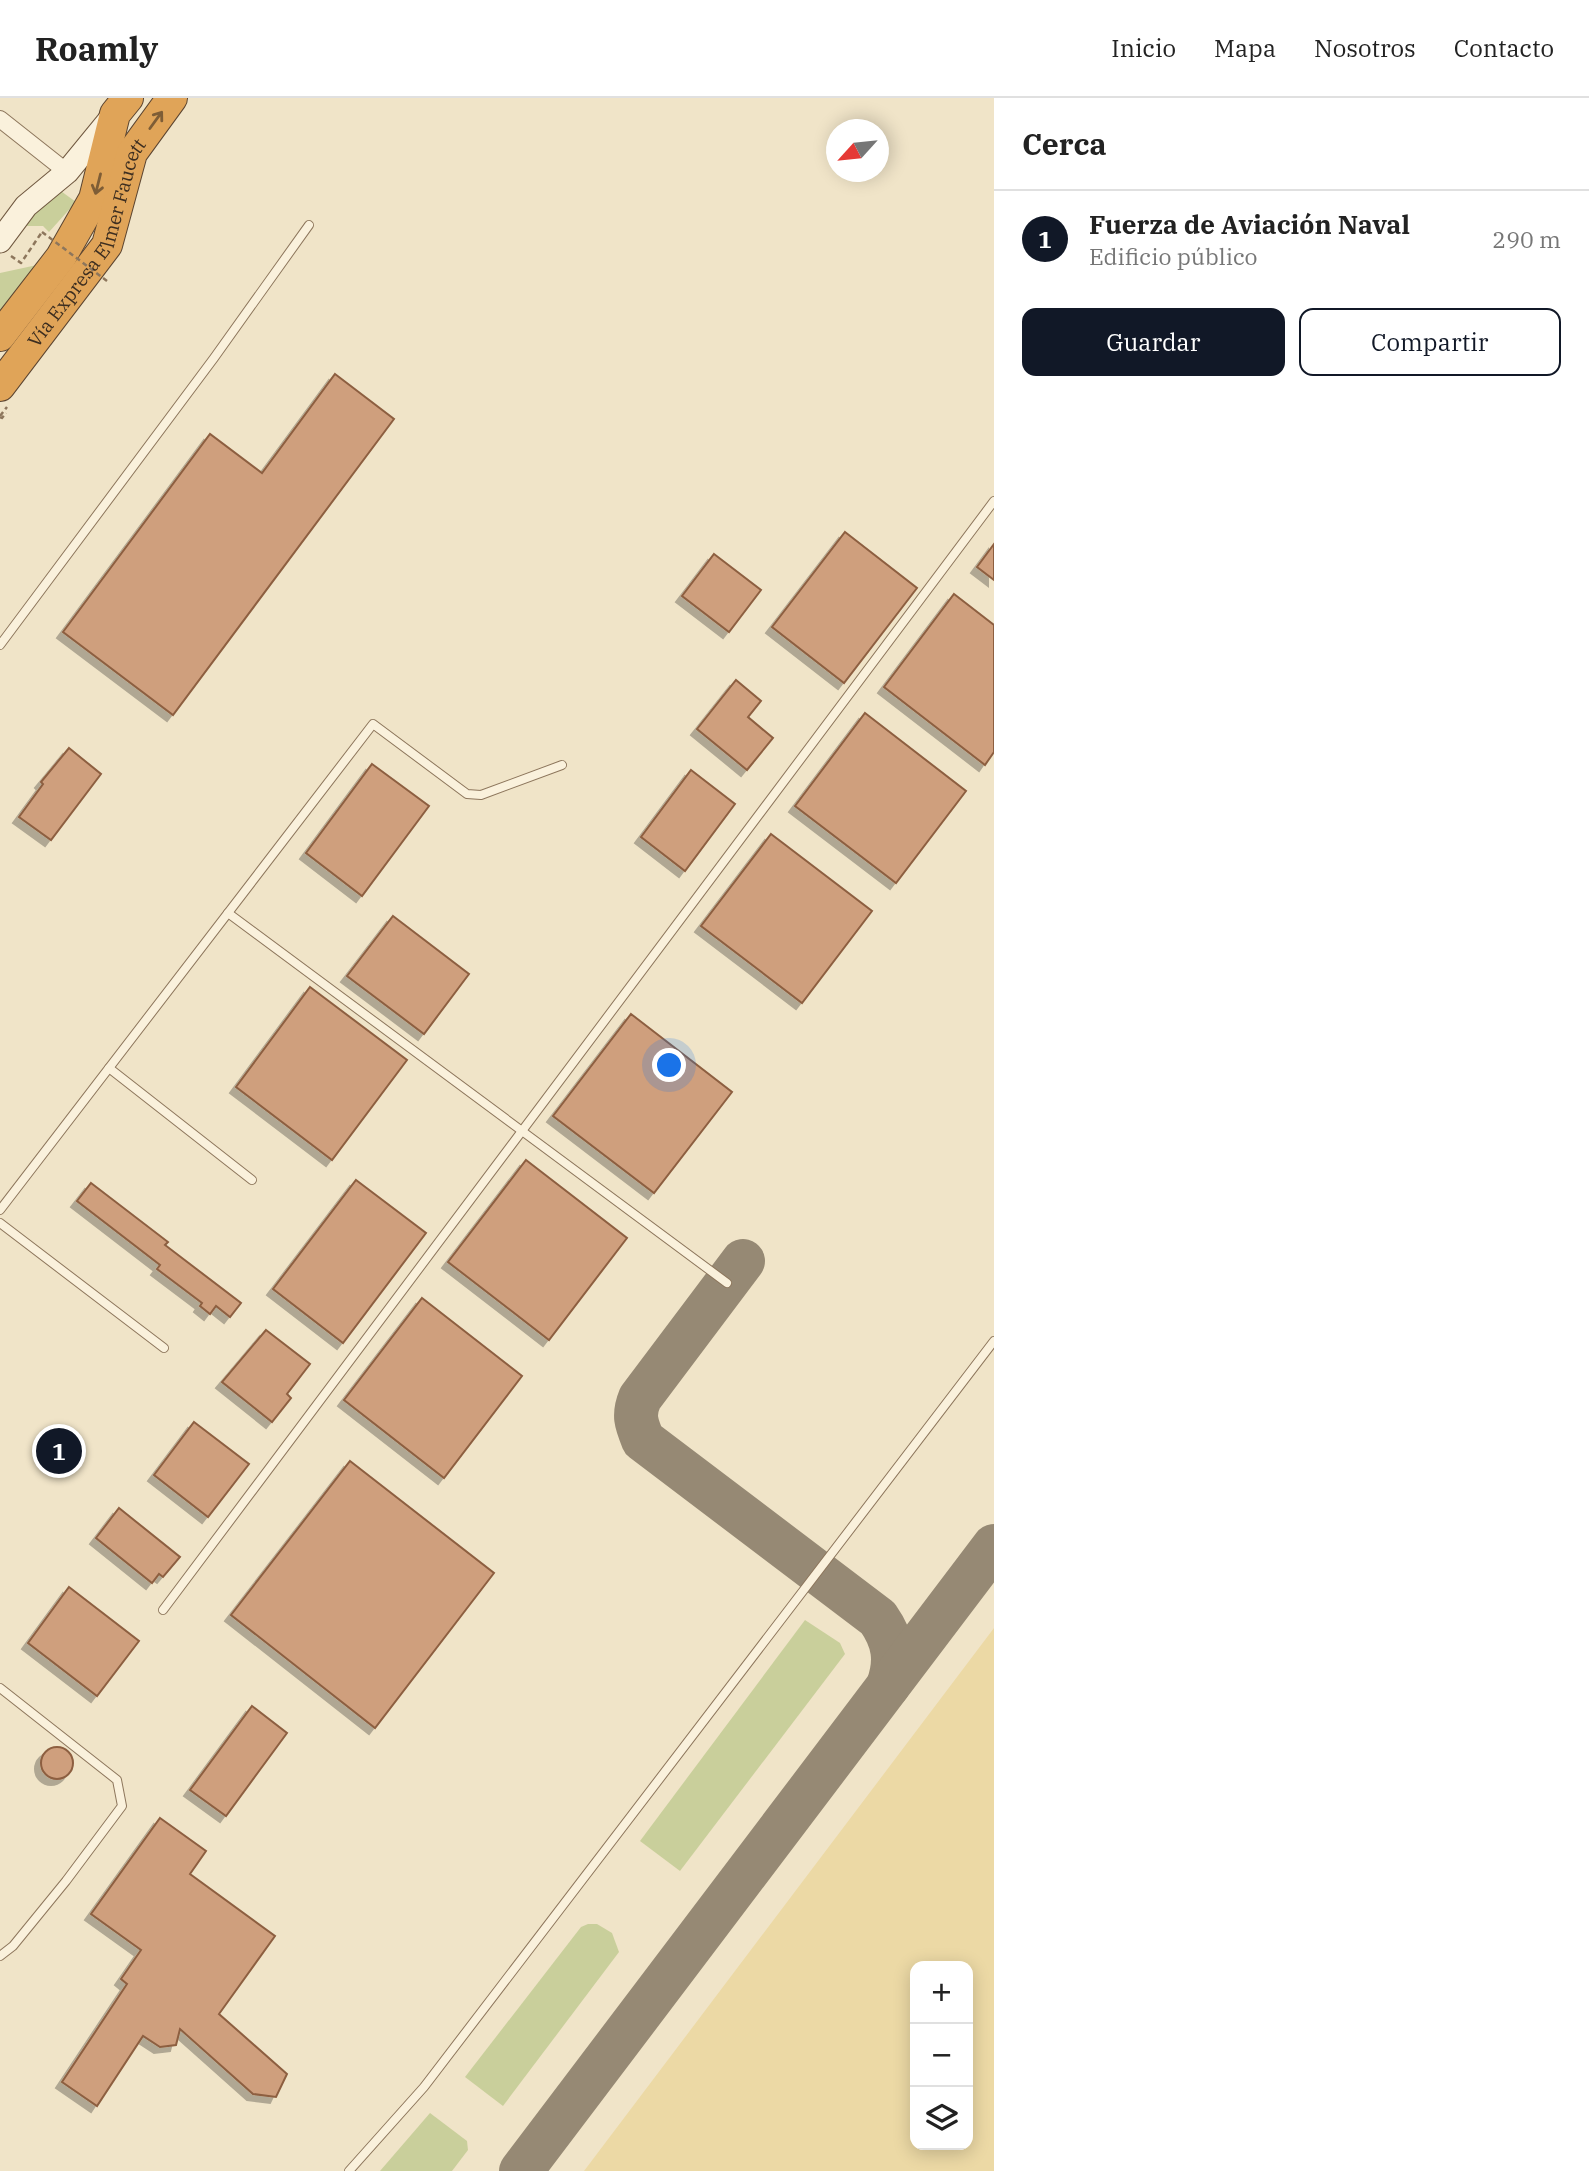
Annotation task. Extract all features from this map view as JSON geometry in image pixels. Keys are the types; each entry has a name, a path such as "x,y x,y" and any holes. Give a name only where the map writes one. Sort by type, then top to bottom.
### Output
{"highway":[{"name":"Vía Expresa Elmer Faucett","path":"4,402 107,245 132,152 172,98"},
{"name":"Vía Expresa Elmer Faucett","path":"0,336 61,257 94,199 121,106"}],"main road":[{"path":"0,241 26,206 67,172 121,106"}],"street":[{"path":"0,119 67,172"}],"lane":[{"path":"0,645 215,358 309,225"},
{"path":"163,1610 994,501"},
{"path":"0,1210 373,724 467,794 481,796 562,765"},
{"path":"228,913 727,1283"},
{"path":"109,1068 252,1180"},
{"path":"0,1223 164,1348"},
{"path":"348,2171 424,2087 994,1342"},
{"path":"0,1688 117,1780 122,1806 31,1924 13,1946 0,1956"}],"path":[{"path":"21,262 42,232 107,281"},
{"path":"0,416 4,402"}],"green space":[{"path":"58,189 76,202 49,232 43,226 23,226"},
{"path":"37,265 0,312 0,273"},
{"path":"805,1620 840,1643 845,1654 680,1871 640,1841"},
{"path":"597,1924 612,1933 619,1952 503,2106 465,2077 581,1927"},
{"path":"430,2113 467,2141 468,2150 452,2171 380,2171"}],"sand":[{"path":"994,1628 994,2171 584,2171"}],"building":[{"path":"335,374 394,419 173,715 63,632 210,434 262,473"},
{"path":"845,532 917,588 844,683 772,627"},
{"path":"994,544 994,580 977,567"},
{"path":"714,554 761,590 729,632 682,596"},
{"path":"954,594 994,625 994,752 985,765 884,687"},
{"path":"736,680 761,701 748,717 773,738 747,770 697,729"},
{"path":"865,713 966,791 896,883 795,806"},
{"path":"69,748 101,774 51,840 19,817 43,784 41,782"},
{"path":"372,764 429,806 362,896 306,853"},
{"path":"691,770 735,804 685,871 641,837"},
{"path":"771,834 872,911 802,1003 701,926"},
{"path":"393,916 469,974 424,1034 347,976"},
{"path":"310,987 407,1060 332,1160 236,1087"},
{"path":"631,1014 732,1092 654,1193 553,1116"},
{"path":"526,1160 627,1238 549,1340 448,1262"},
{"path":"356,1180 426,1233 343,1343 273,1289"},
{"path":"91,1183 168,1242 165,1245 241,1303 230,1317 216,1306 210,1314 200,1306 202,1303 157,1269 160,1265 77,1201"},
{"path":"422,1298 522,1376 444,1478 344,1400"},
{"path":"266,1330 310,1364 287,1394 291,1398 272,1422 222,1382"},
{"path":"194,1422 249,1464 208,1517 154,1475"},
{"path":"350,1461 494,1573 375,1728 231,1615"},
{"path":"119,1508 180,1557 163,1577 159,1574 152,1583 96,1538"},
{"path":"69,1587 139,1641 97,1696 28,1643"},
{"path":"252,1706 287,1733 226,1816 190,1790"},
{"path":"57,1747 68,1752 73,1763 68,1774 57,1779 46,1774 41,1763 46,1752"},
{"path":"160,1818 206,1851 190,1874 275,1936 219,2014 287,2074 276,2097 253,2094 180,2029 176,2045 160,2047 143,2036 97,2106 62,2082 127,1984 121,1979 141,1950 91,1914"}],"taxiway":[{"path":"743,1261 640,1398 636,1414 639,1429 643,1440 878,1618 891,1643 893,1659 888,1686"},
{"path":"521,2171 994,1546"}],"place":[{"name":"Fuerza de Aviación Naval","path":"59,1451"}]}
